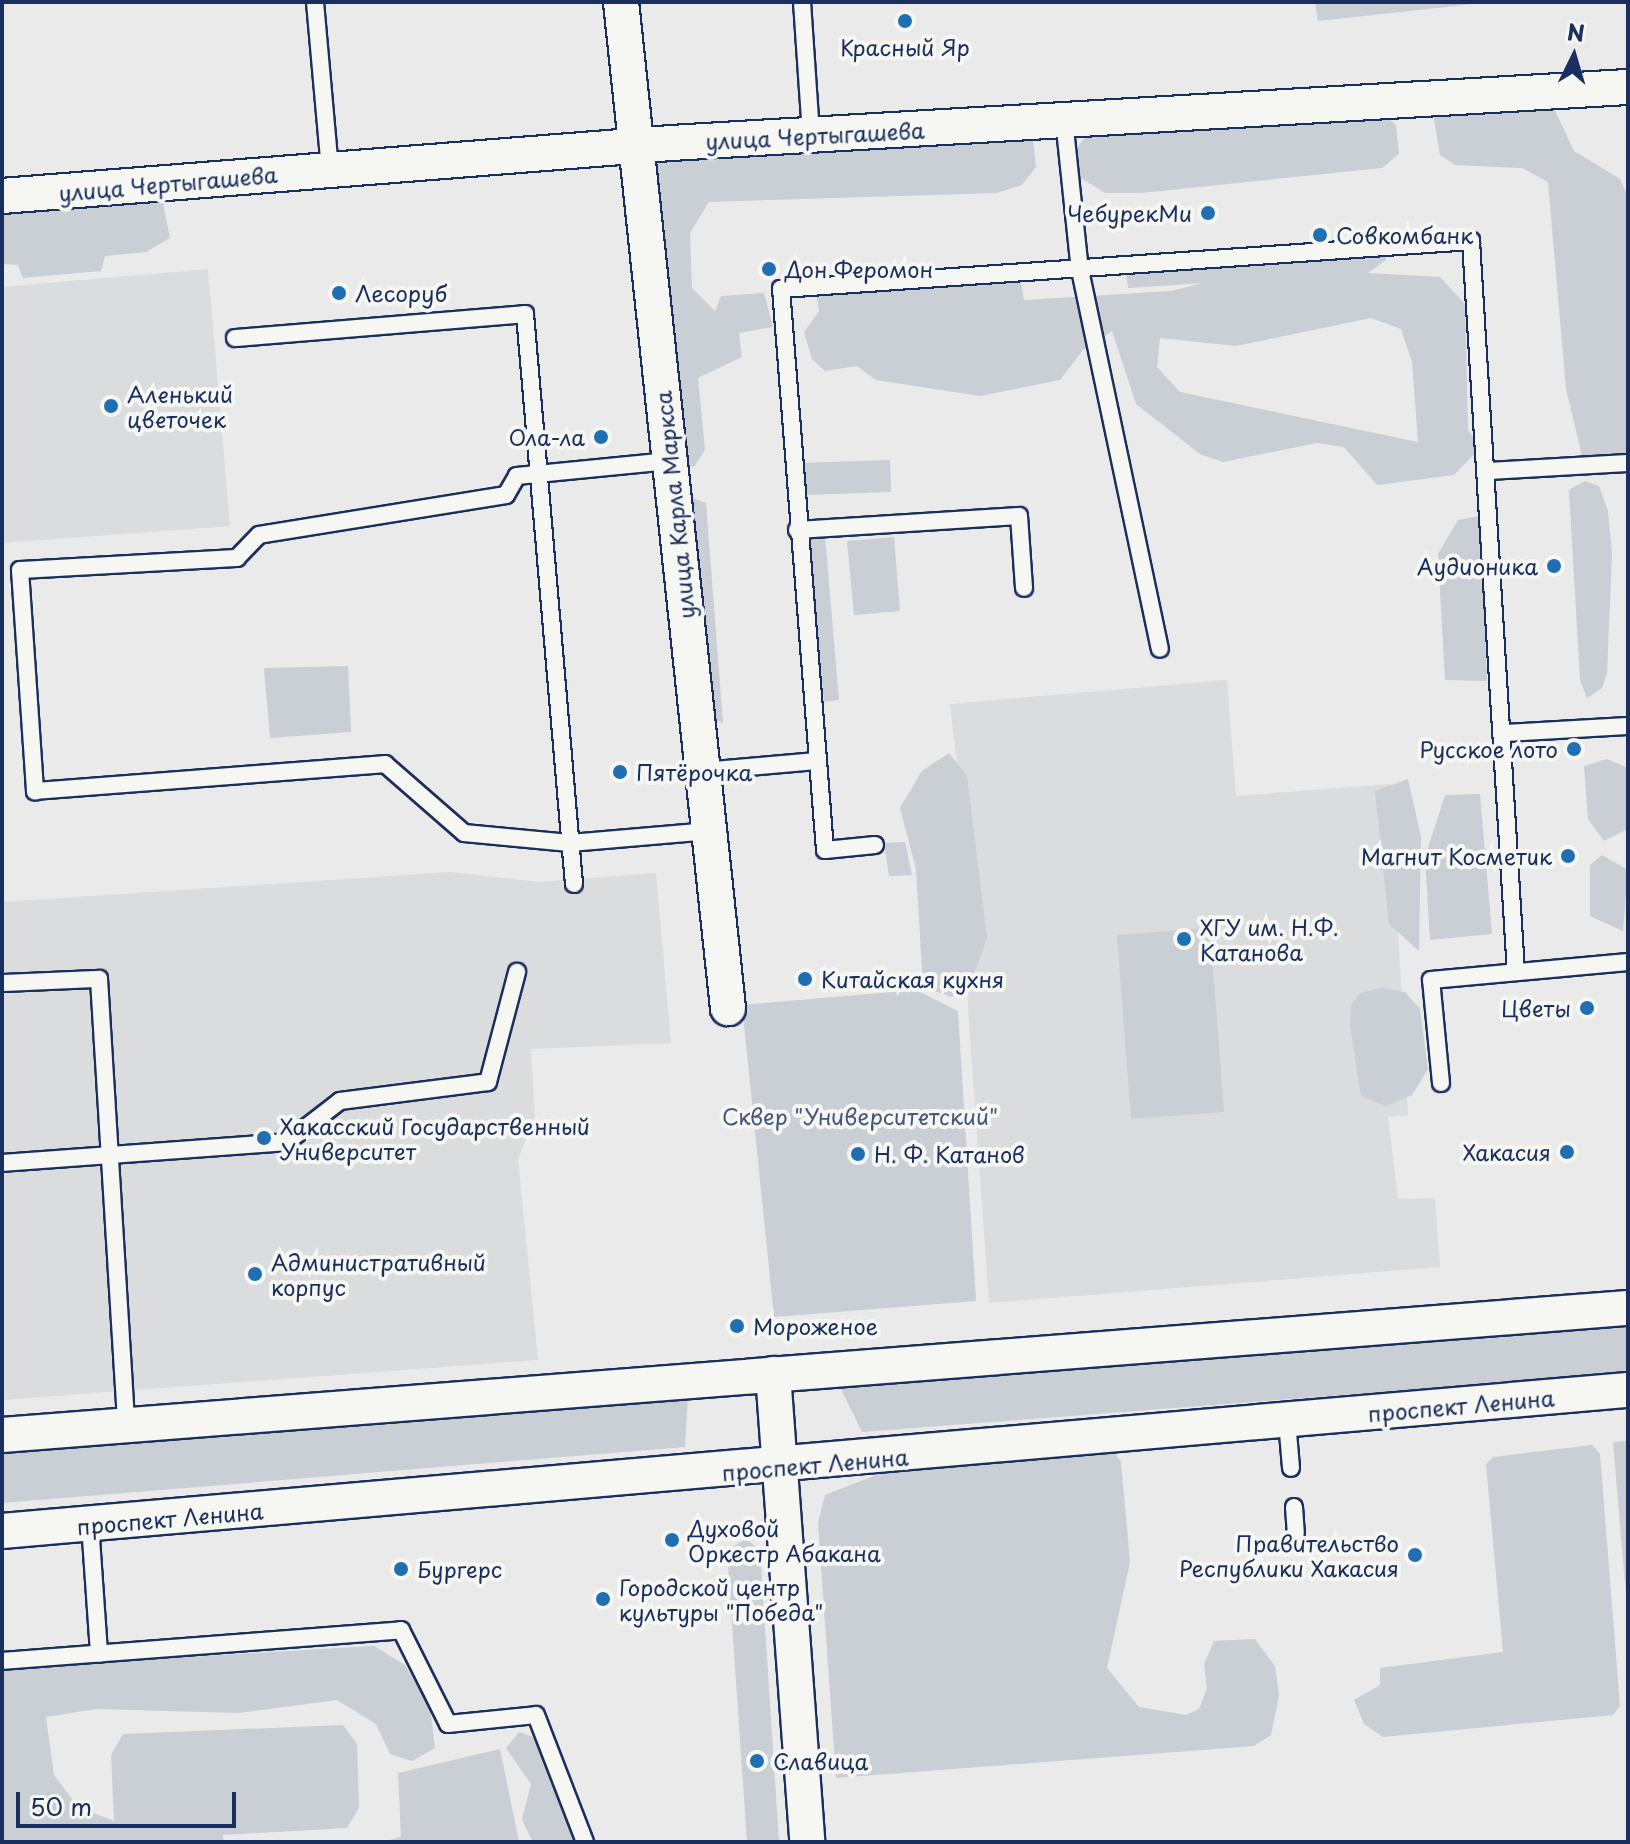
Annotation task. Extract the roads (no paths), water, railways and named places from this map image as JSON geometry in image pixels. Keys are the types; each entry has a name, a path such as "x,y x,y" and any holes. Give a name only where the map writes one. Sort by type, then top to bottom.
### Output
{"street":[{"name":"улица Карла Маркса","path":"621,2 728,1008"},
{"name":"улица Чертыгашева","path":"2,196 635,146 1628,87"},
{"path":"2,1435 1628,1308"},
{"path":"773,1374 807,1842"},
{"name":"проспект Ленина","path":"2,1531 780,1468 1628,1390"}],"lane":[{"path":"315,2 330,170"},
{"path":"802,2 811,135"},
{"path":"1064,119 1080,270 1160,649"},
{"path":"875,845 825,850 797,530 781,289 1471,241 1505,733 1516,972"},
{"path":"235,338 525,314 574,884"},
{"path":"669,461 517,476 506,495 259,535 237,558 20,570 35,791 385,764 464,833 570,843 709,831"},
{"path":"1488,471 1628,463"},
{"path":"797,530 1019,516 1024,588"},
{"path":"1505,733 1628,726"},
{"path":"703,771 817,761"},
{"path":"1441,1083 1431,980 1628,962"},
{"path":"2,1163 287,1142 340,1101 488,1082 517,972"},
{"path":"2,983 99,979 126,1425"},
{"path":"1287,1421 1291,1468"},
{"path":"1294,1507 1296,1533"},
{"path":"90,1524 99,1654"},
{"path":"2,1661 401,1630 448,1724 536,1715 585,1842"}],"place":[{"name":"Красный Яр","path":"905,21"},
{"name":"ЧебурекМи","path":"1208,213"},
{"name":"Совкомбанк","path":"1320,235"},
{"name":"Дон Феромон","path":"769,269"},
{"name":"Лесоруб","path":"339,293"},
{"name":"Аленький цветочек","path":"111,406"},
{"name":"Ола-ла","path":"601,437"},
{"name":"Аудионика","path":"1554,566"},
{"name":"Русское лото","path":"1574,749"},
{"name":"Пятёрочка","path":"620,772"},
{"name":"Магнит Косметик","path":"1568,856"},
{"name":"ХГУ им. Н.Ф. Катанова","path":"1184,939"},
{"name":"Китайская кухня","path":"805,979"},
{"name":"Цветы","path":"1587,1008"},
{"name":"Хакасский Государственный Университет","path":"264,1138"},
{"name":"Хакасия","path":"1567,1152"},
{"name":"Н. Ф. Катанов","path":"858,1154"},
{"name":"Административный корпус","path":"255,1274"},
{"name":"Мороженое","path":"737,1326"},
{"name":"Духовой Оркестр Абакана","path":"672,1540"},
{"name":"Правительство Республики Хакасия","path":"1415,1555"},
{"name":"Бургерс","path":"401,1569"},
{"name":"Городской центр культуры \"Победа\"","path":"603,1599"},
{"name":"Славица","path":"757,1761"}],"park label":[{"name":"Сквер \"Университетский\"","path":"860,1116"}]}
